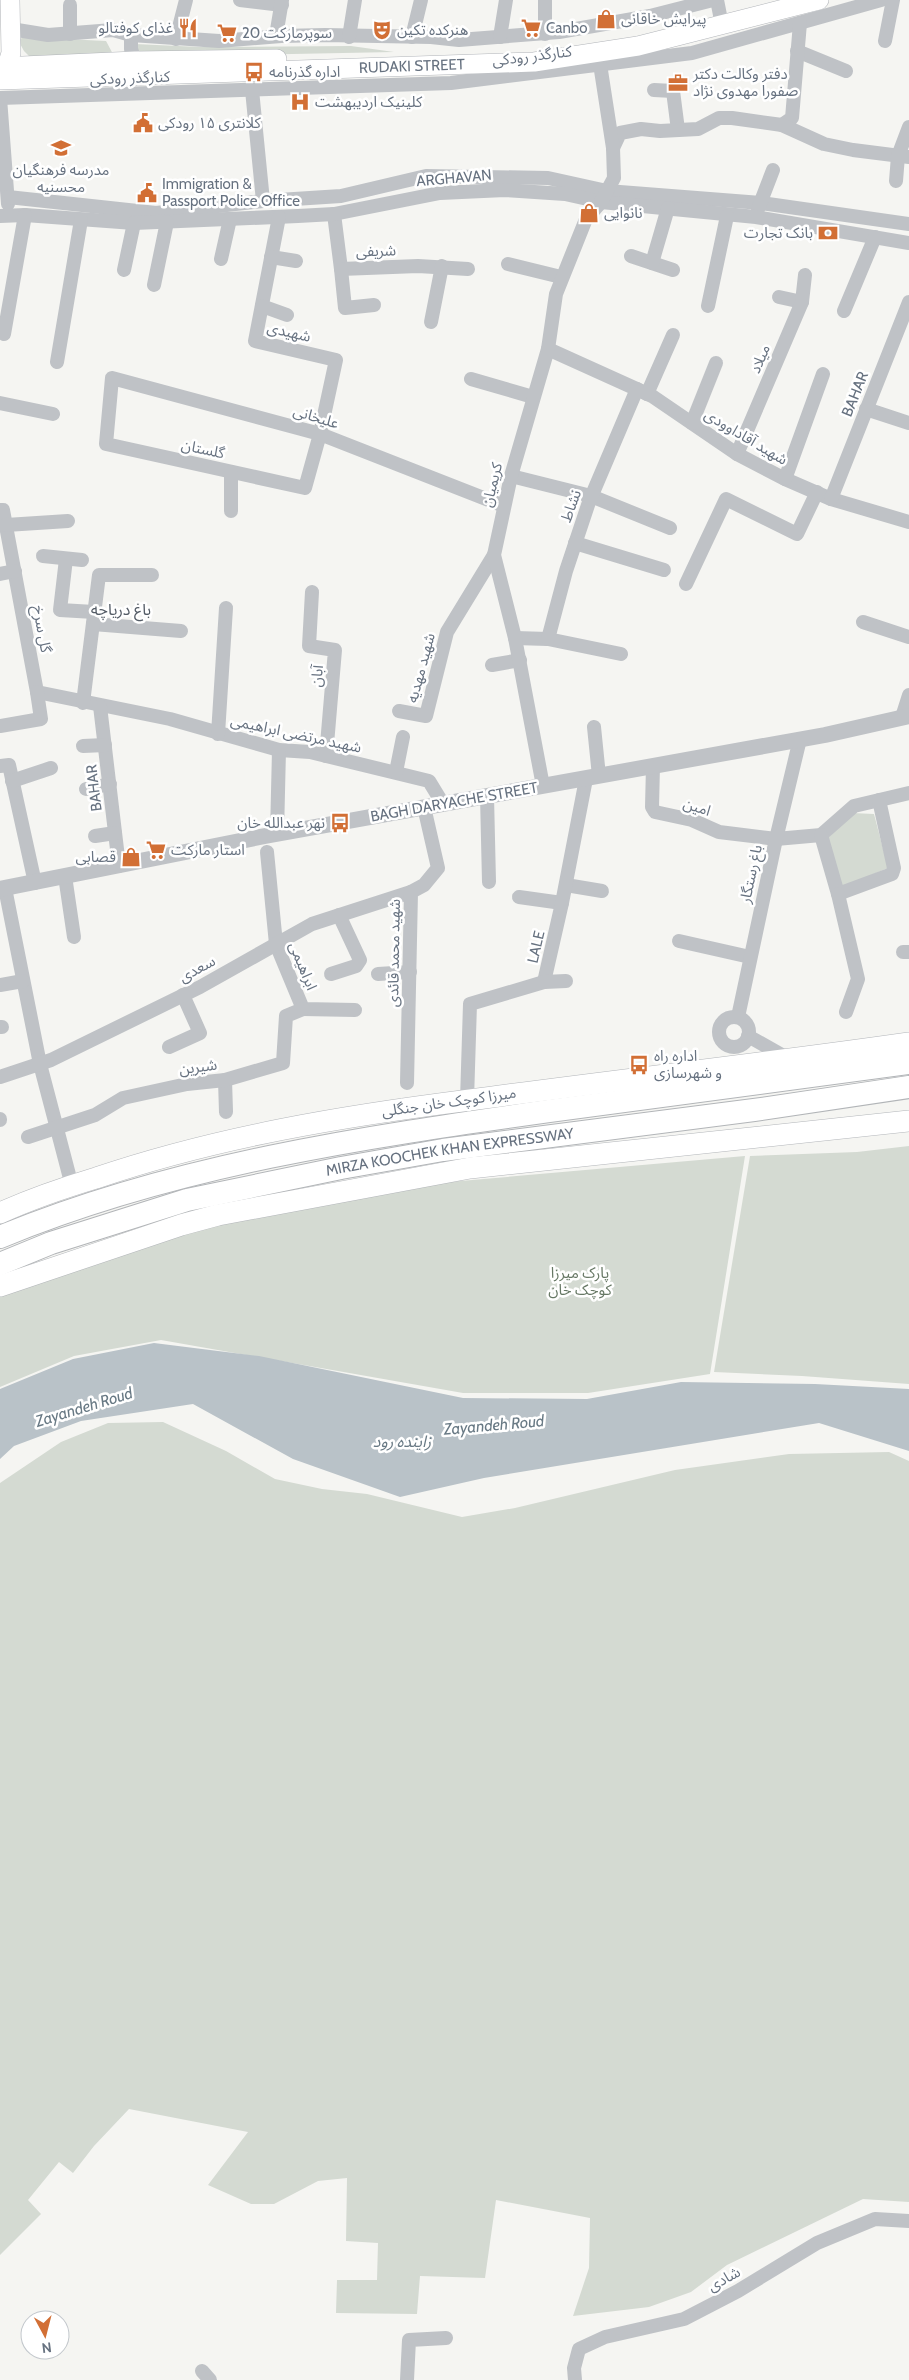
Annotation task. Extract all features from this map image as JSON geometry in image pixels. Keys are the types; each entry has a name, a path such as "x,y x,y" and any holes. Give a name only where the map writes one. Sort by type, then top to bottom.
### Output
{"highway":[{"name":"MIRZA KOOCHEK KHAN EXPRESSWAY","path":"0,1236 100,1200 180,1179 332,1145 434,1127 909,1063"},
{"name":"MIRZA KOOCHEK KHAN EXPRESSWAY","path":"0,1264 51,1243 187,1200 341,1168 443,1150 754,1110 909,1087"},
{"path":"754,1110 909,1099"}],"main road":[{"path":"3,70 12,53 10,0"},
{"name":"RUDAKI STREET","path":"3,70 134,61 541,53 631,38 717,5 774,0"},
{"name":"RUDAKI STREET","path":"3,70 170,84 534,62 638,46 819,0"},
{"name":"میرزا کوچک خان جنگلی","path":"0,1213 28,1201 140,1163 225,1140 391,1109 790,1060 909,1043"},
{"path":"0,1286 181,1225 225,1213 470,1168 909,1121"}],"street":[{"path":"176,39 186,0"},
{"path":"240,0 282,2 276,36"},
{"path":"349,37 355,0"},
{"path":"412,36 421,0"},
{"path":"500,37 506,0"},
{"path":"545,0 545,34"},
{"name":"کنارگذر رودکی","path":"223,82 252,90 451,83 692,53 881,0"},
{"path":"885,41 893,0"},
{"path":"70,5 70,34"},
{"path":"11,29 48,35 113,30 131,35 219,41 276,36 412,36 459,40 545,34 717,5"},
{"path":"782,125 792,118 800,23"},
{"path":"131,35 131,50 134,61"},
{"path":"797,51 846,71"},
{"path":"600,64 613,148 614,178 604,196"},
{"name":"کنارگذر رودکی","path":"0,98 170,84"},
{"path":"252,90 263,201"},
{"path":"654,90 673,91 678,130"},
{"path":"0,98 8,196 5,215"},
{"path":"613,148 620,133 641,128 698,129 719,118 782,125 824,144 904,157"},
{"path":"896,181 904,157 909,127"},
{"path":"756,217 772,170"},
{"name":"ARGHAVAN","path":"8,196 156,213 263,201 341,196 426,176 548,178 604,196 668,208 761,203 909,224"},
{"path":"413,179 418,197"},
{"name":"ARGHAVAN","path":"5,215 134,224 230,220 334,214 440,193 505,190 604,196 709,207 727,216 756,217 909,243"},
{"name":"کریمیان","path":"543,786 520,660 494,555 511,476 548,349 556,294 561,277 586,219 604,196"},
{"path":"652,263 668,208"},
{"name":"شریفی","path":"334,214 341,269 442,266 468,270"},
{"path":"4,334 24,215"},
{"path":"708,306 727,216"},
{"name":"شهیدی","path":"279,217 255,341 336,360 320,434"},
{"path":"57,362 81,220"},
{"path":"222,259 230,220"},
{"path":"154,285 167,222"},
{"path":"124,270 134,224"},
{"path":"844,311 875,237"},
{"path":"631,256 673,270"},
{"path":"271,257 296,261"},
{"path":"508,264 561,277"},
{"path":"431,322 442,266"},
{"path":"341,269 345,308 374,305"},
{"name":"میلاد","path":"737,454 802,302 805,275"},
{"path":"779,297 802,302"},
{"name":"BAHAR","path":"831,499 909,302"},
{"path":"262,306 287,315"},
{"name":"نشاط","path":"548,639 575,543 592,496 642,391 673,336"},
{"name":"شهید آقاداوودی","path":"548,349 642,391 737,454 785,479 831,499 909,522"},
{"path":"692,423 716,363"},
{"path":"785,479 823,374"},
{"name":"علیخانی","path":"112,378 320,434 504,506"},
{"name":"گلستان","path":"112,378 106,444 304,488 320,434"},
{"path":"471,380 533,397"},
{"path":"0,403 54,414"},
{"path":"866,409 909,423"},
{"path":"231,472 231,511"},
{"path":"511,476 592,496 670,528"},
{"path":"686,584 726,499 797,534 817,492"},
{"name":"گل سرخ","path":"0,510 3,510 6,525 41,719 0,726"},
{"path":"6,525 68,521"},
{"path":"575,543 664,570"},
{"name":"شهید مهدیه","path":"399,711 426,716 447,632 494,555"},
{"path":"43,556 82,560"},
{"path":"66,559 60,610 94,618 181,631"},
{"path":"0,574 14,571"},
{"path":"83,703 99,575 152,575"},
{"name":"آبان","path":"312,592 309,646 335,650 326,756"},
{"path":"218,734 226,608"},
{"path":"863,622 909,638"},
{"path":"515,638 548,639 621,654"},
{"path":"492,664 520,660"},
{"path":"37,692 100,706"},
{"path":"906,716 909,695"},
{"name":"BAHAR","path":"100,706 119,866"},
{"name":"شهید مرتضی ابراهیمی","path":"100,706 170,719 279,750 310,752 429,781 443,804"},
{"name":"BAGH DARYACHE STREET","path":"2,889 276,834 800,739 906,716"},
{"name":"LALE","path":"467,1100 470,1004 544,982 592,777 594,727"},
{"path":"396,772 403,737"},
{"name":"باغ رستگار","path":"738,1017 776,838 800,739"},
{"path":"83,746 105,745"},
{"path":"276,834 279,750"},
{"path":"0,766 9,765 35,882"},
{"name":"امین","path":"653,766 652,807 654,812 692,820 719,832 776,838"},
{"path":"12,781 51,768"},
{"path":"86,789 110,784"},
{"path":"776,838 821,835 854,806 909,793"},
{"path":"487,796 488,882"},
{"path":"838,894 892,874 894,871 879,800"},
{"name":"شهید محمد قائدی","path":"407,1083 411,892 430,879 438,868 424,808"},
{"path":"95,836 116,833"},
{"path":"821,835 838,894 858,979 846,1012"},
{"name":"ابراهیمی","path":"267,852 276,944 303,1009 356,1010"},
{"path":"65,876 74,937"},
{"path":"566,885 602,891"},
{"path":"2,889 40,1064 72,1186"},
{"name":"سعدی","path":"0,1077 40,1064 183,995 312,924 411,892"},
{"path":"519,897 562,903"},
{"path":"331,974 356,966 360,960 339,916"},
{"path":"678,941 750,957"},
{"path":"378,974 410,972"},
{"path":"0,985 23,980"},
{"path":"544,982 566,980"},
{"path":"169,1047 200,1033 183,995"},
{"name":"شیرین","path":"28,1138 96,1115 123,1098 187,1084 225,1080 283,1063 286,1016 303,1009"},
{"path":"738,1017 746,1022 748,1036 743,1044 729,1045 724,1043 720,1034 721,1025 728,1018 738,1017"},
{"path":"748,1036 790,1060"},
{"path":"712,1069 729,1045"},
{"path":"225,1080 226,1112"},
{"name":"شادی","path":"575,2380 574,2368 579,2349 605,2336 684,2319 738,2290 817,2242 874,2219 909,2221"},
{"path":"407,2380 409,2340 446,2338"}],"green space":[{"path":"24,37 106,41 114,56 33,60 24,51 18,40"},
{"path":"135,44 200,47 351,46 394,52 138,57"},
{"path":"852,813 874,814 888,868 840,888 828,838"},
{"path":"909,1146 909,1384 714,1372 750,1156 857,1152"},
{"name":"پارک میرزا کوچک خان","path":"745,1156 710,1374 588,1393 463,1393 161,1340 74,1356 0,1387 0,1296 183,1232 449,1182"},
{"path":"163,1422 226,1451 275,1479 322,1489 367,1494 462,1517 515,1508 675,1470 789,1454 889,1452 909,1461 909,2202 863,2199 727,2265 691,2292 649,2307 573,2316 589,2268 590,2218 496,2200 485,2278 420,2276 417,2314 336,2313 337,2280 377,2280 378,2243 346,2241 347,2178 318,2181 274,2204 251,2204 208,2185 248,2132 129,2109 94,2146 73,2173 59,2162 28,2200 41,2214 0,2255 0,1483 61,1442 108,1423"}],"water":[{"name":"زاینده رود","path":"154,1343 259,1356 463,1398 587,1399 681,1382 815,1384 909,1389 909,1451 819,1423 484,1478 400,1497 293,1459 193,1404 81,1421 14,1446 0,1459 0,1389 73,1359"}],"place":[{"name":"پیرایش خاقانی","path":"606,19"},
{"name":"غذای کوفتالو","path":"188,28"},
{"name":"Canbo","path":"531,28"},
{"name":"هنرکده تکین","path":"382,30"},
{"name":"سوپرمارکت 20","path":"227,33"},
{"name":"اداره گذرنامه","path":"254,72"},
{"name":"دفتر وکالت دکتر صفورا مهدوی نژاد","path":"678,83"},
{"name":"کلینیک اردیبهشت","path":"300,102"},
{"name":"کلانتری ۱۵ رودکی","path":"143,123"},
{"name":"مدرسه فرهنگیان محسنیه","path":"61,148"},
{"name":"Immigration & Passport Police Office","path":"147,193"},
{"name":"نانوایی","path":"589,213"},
{"name":"بانک تجارت","path":"828,233"},
{"name":"نهر عبدالله خان","path":"340,823"},
{"name":"استار مارکت","path":"156,850"},
{"name":"قصابی","path":"131,857"},
{"name":"اداره راه و شهرسازی","path":"639,1065"}],"district":[{"name":"باغ دریاچه","path":"121,609"}],"water label":[{"name":"Zayandeh Roud","path":"84,1407"},
{"name":"Zayandeh Roud","path":"494,1425"}]}
